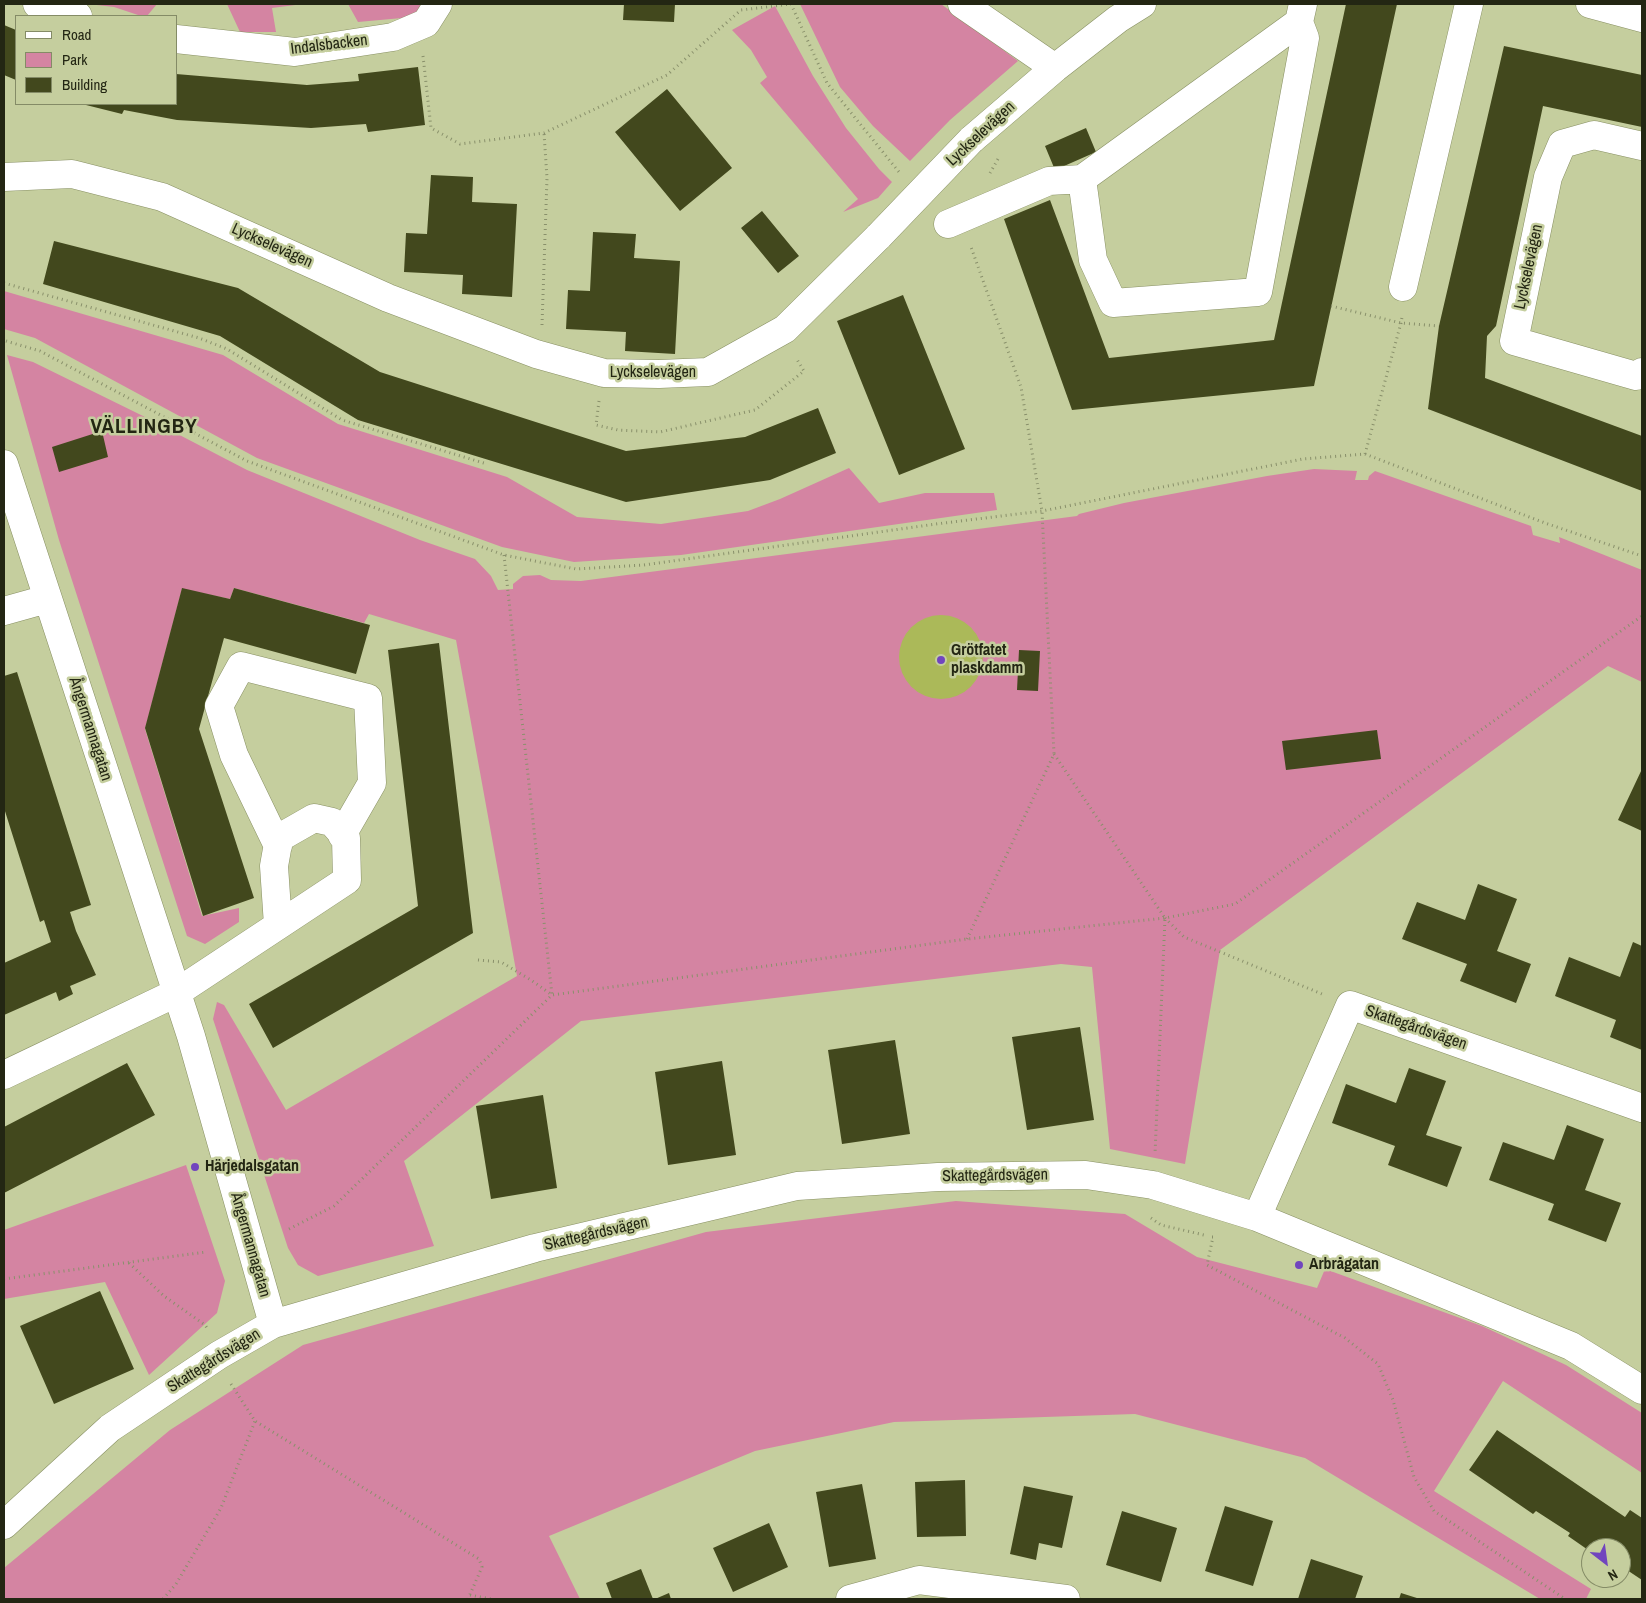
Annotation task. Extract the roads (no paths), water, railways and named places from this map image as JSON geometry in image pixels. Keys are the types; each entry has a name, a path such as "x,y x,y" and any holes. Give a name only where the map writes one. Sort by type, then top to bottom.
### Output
{"street":[{"path":"37,4 75,15"},
{"name":"Indalsbacken","path":"178,39 295,52 393,37 426,22 438,4"},
{"path":"962,4 1054,68"},
{"name":"Lyckselevägen","path":"4,177 72,174 162,197 388,298 536,354 604,373 659,374 708,372 785,329 879,236 971,140 1054,68 1118,19 1142,4"},
{"path":"1403,288 1469,4"},
{"path":"1590,4 1642,18"},
{"path":"948,224 1049,181 1082,179 1301,13 1305,38 1258,292 1113,303 1093,260 1082,179"},
{"name":"Lyckselevägen","path":"1642,146 1594,135 1562,144 1548,177 1514,341 1636,376 1642,372"},
{"name":"Ångermannagatan","path":"4,464 191,1036 273,1324"},
{"path":"4,611 47,599"},
{"path":"278,846 234,755 219,706 241,666 368,698 372,783 342,835"},
{"path":"4,1075 176,993 348,880 346,838 332,822 314,818 279,838 274,866 278,925"},
{"name":"Skattegårdsvägen","path":"1257,1217 1350,1005 1642,1108"},
{"name":"Skattegårdsvägen","path":"4,1525 110,1428 219,1355 273,1324 534,1248 797,1186 938,1177 1086,1175 1153,1185 1257,1217 1571,1346 1642,1390"},
{"path":"850,1599 918,1580 1066,1599"}],"place":[{"name":"Grötfatet plaskdamm","path":"941,660"},
{"name":"Härjedalsgatan","path":"195,1167"},
{"name":"Arbrågatan","path":"1299,1265"}],"district":[{"name":"VÄLLINGBY","path":"144,427"}]}
